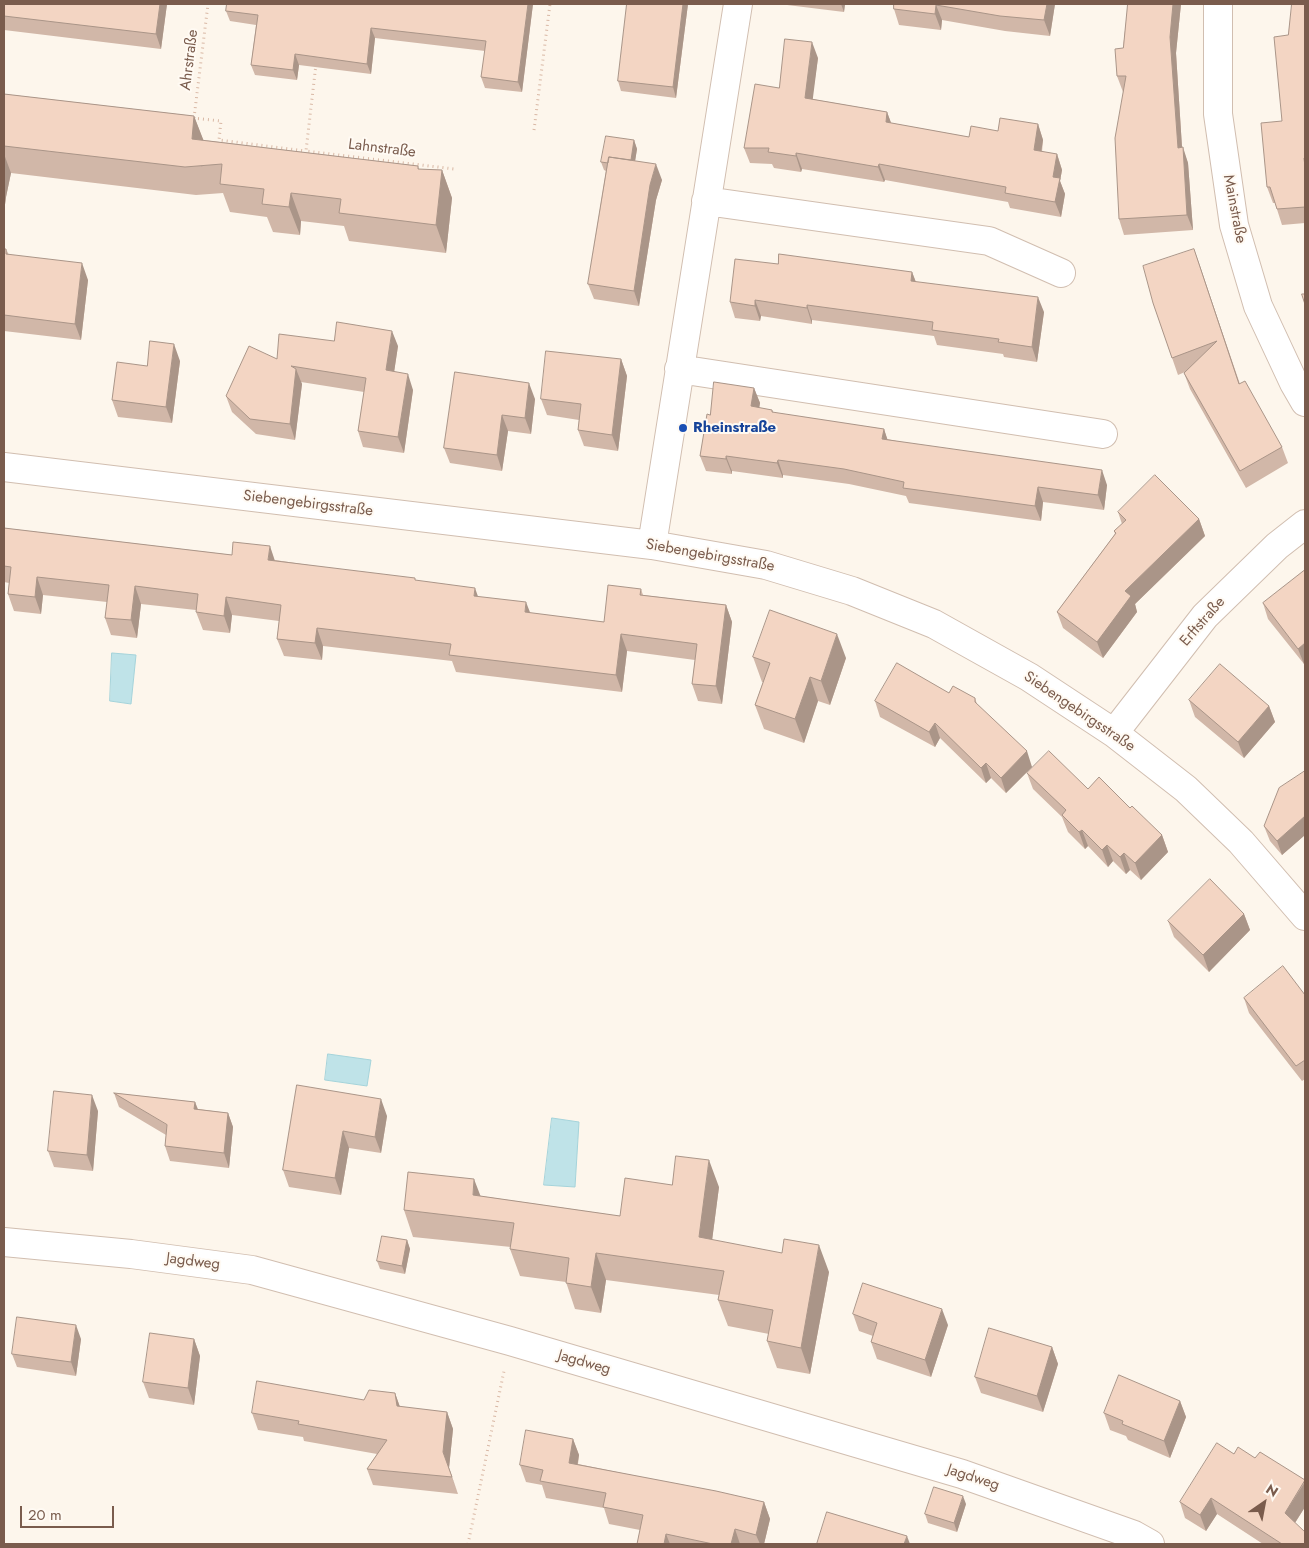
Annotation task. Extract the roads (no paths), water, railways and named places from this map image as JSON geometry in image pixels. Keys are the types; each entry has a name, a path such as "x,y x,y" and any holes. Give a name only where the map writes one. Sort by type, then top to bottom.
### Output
{"street":[{"path":"652,545 738,4"},
{"name":"Mainstraße","path":"1218,4 1218,114 1234,225 1258,306 1294,383 1305,402"},
{"path":"706,201 989,241 1061,273"},
{"path":"679,370 1103,434"},
{"name":"Siebengebirgsstraße","path":"4,468 652,545 766,565 852,591 934,624 1029,677 1114,733 1186,790 1240,842 1305,916"},
{"name":"Erftstraße","path":"1114,733 1205,616 1277,546 1305,524"},
{"name":"Jagdweg","path":"4,1242 130,1254 252,1270 510,1341 962,1474 1134,1535 1150,1544"}],"water":[{"path":"112,653 136,655 131,704 110,701"},
{"path":"328,1054 371,1060 367,1086 325,1080"},
{"path":"552,1118 579,1122 575,1187 544,1185"}],"place":[{"name":"Rheinstraße","path":"683,428"}]}
